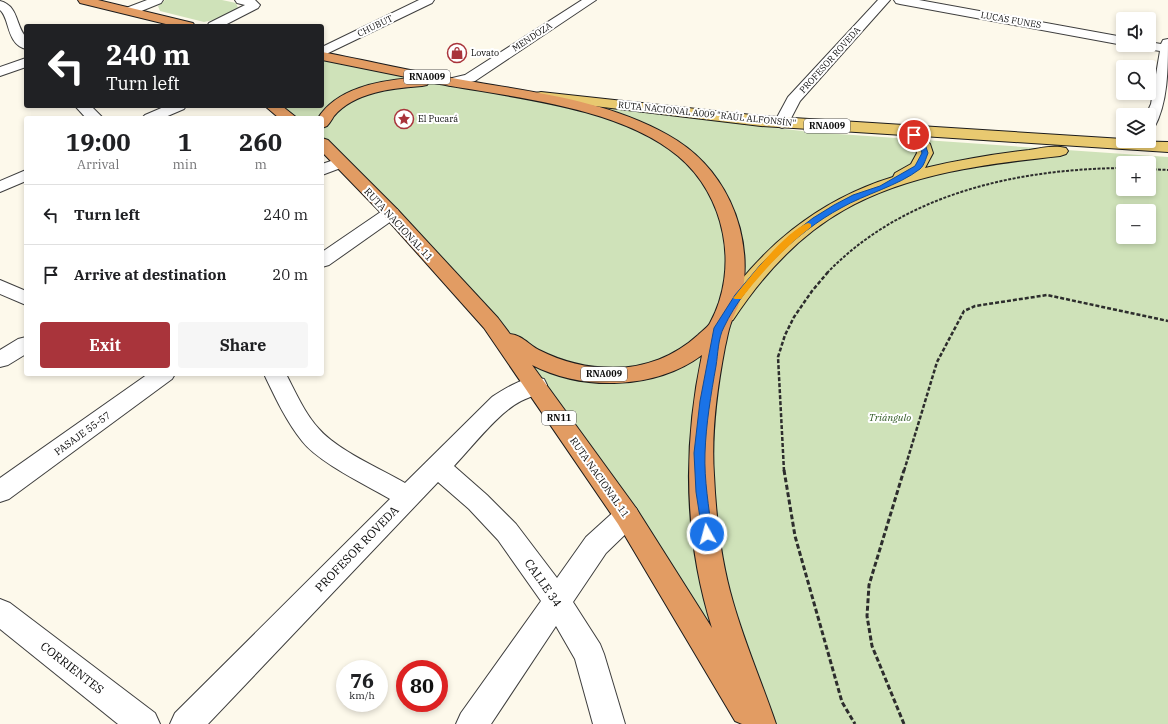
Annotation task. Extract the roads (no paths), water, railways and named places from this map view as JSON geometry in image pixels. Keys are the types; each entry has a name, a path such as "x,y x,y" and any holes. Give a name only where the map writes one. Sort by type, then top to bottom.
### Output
{"highway":[{"path":"80,0 132,21 166,24"},
{"path":"84,0 132,21"},
{"name":"RUTA NACIONAL A009 \"RAÚL ALFONSÍN\"","path":"324,56 453,82 532,95"},
{"name":"RNA009","path":"324,124 325,117 337,105 371,90 404,83 453,82"},
{"name":"RNA009","path":"532,95 598,111 623,119 667,141 682,151 706,175 717,189 725,208 732,231 735,258 733,291 718,328 705,401 699,453 708,548 719,602 760,724"},
{"path":"275,108 286,116"},
{"name":"RUTA NACIONAL 11","path":"324,143 331,166 391,214 491,323 627,516 755,724"},
{"name":"RNA009","path":"491,323 514,344 534,358 556,367 584,373 616,375 646,372 678,360 696,349 718,328"}],"main road":[{"name":"RUTA NACIONAL A009 \"RAÚL ALFONSÍN\"","path":"532,95 782,123 1116,145"},
{"path":"882,187 918,167 925,153 922,144 908,131"},
{"name":"RNA009","path":"718,328 738,297 764,265 790,240 816,220 856,197 882,187 928,173 973,163 1024,155 1116,146"}],"street":[{"path":"132,21 157,0"},
{"path":"217,24 254,5 253,3 241,0"},
{"name":"CHUBUT","path":"324,51 428,0"},
{"name":"MENDOZA","path":"453,82 470,78 590,0"},
{"name":"PROFESOR ROVEDA","path":"782,123 794,100 884,0"},
{"name":"LUCAS FUNES","path":"900,0 1116,40"},
{"path":"0,5 7,8 11,14 15,31 24,42"},
{"path":"1156,46 1168,47 1156,109"},
{"path":"0,72 24,63"},
{"path":"84,108 93,116"},
{"path":"155,116 174,108"},
{"path":"0,187 24,176"},
{"path":"324,259 391,214"},
{"path":"0,286 24,298"},
{"path":"0,360 24,345"},
{"name":"PASAJE 55-57","path":"0,492 161,376"},
{"path":"276,376 295,412 311,436 328,451 408,497"},
{"name":"PROFESOR ROVEDA","path":"186,724 500,404 513,394 536,385"},
{"name":"CALLE 34","path":"438,467 478,502 507,532 557,601 589,654 609,724"},
{"path":"472,724 596,545 627,516"},
{"name":"CORRIENTES","path":"0,612 144,724"}],"place":[{"name":"Lovato","path":"457,53"},
{"name":"El Pucará","path":"404,119"}],"park label":[{"name":"Triángulo","path":"890,417"}]}
